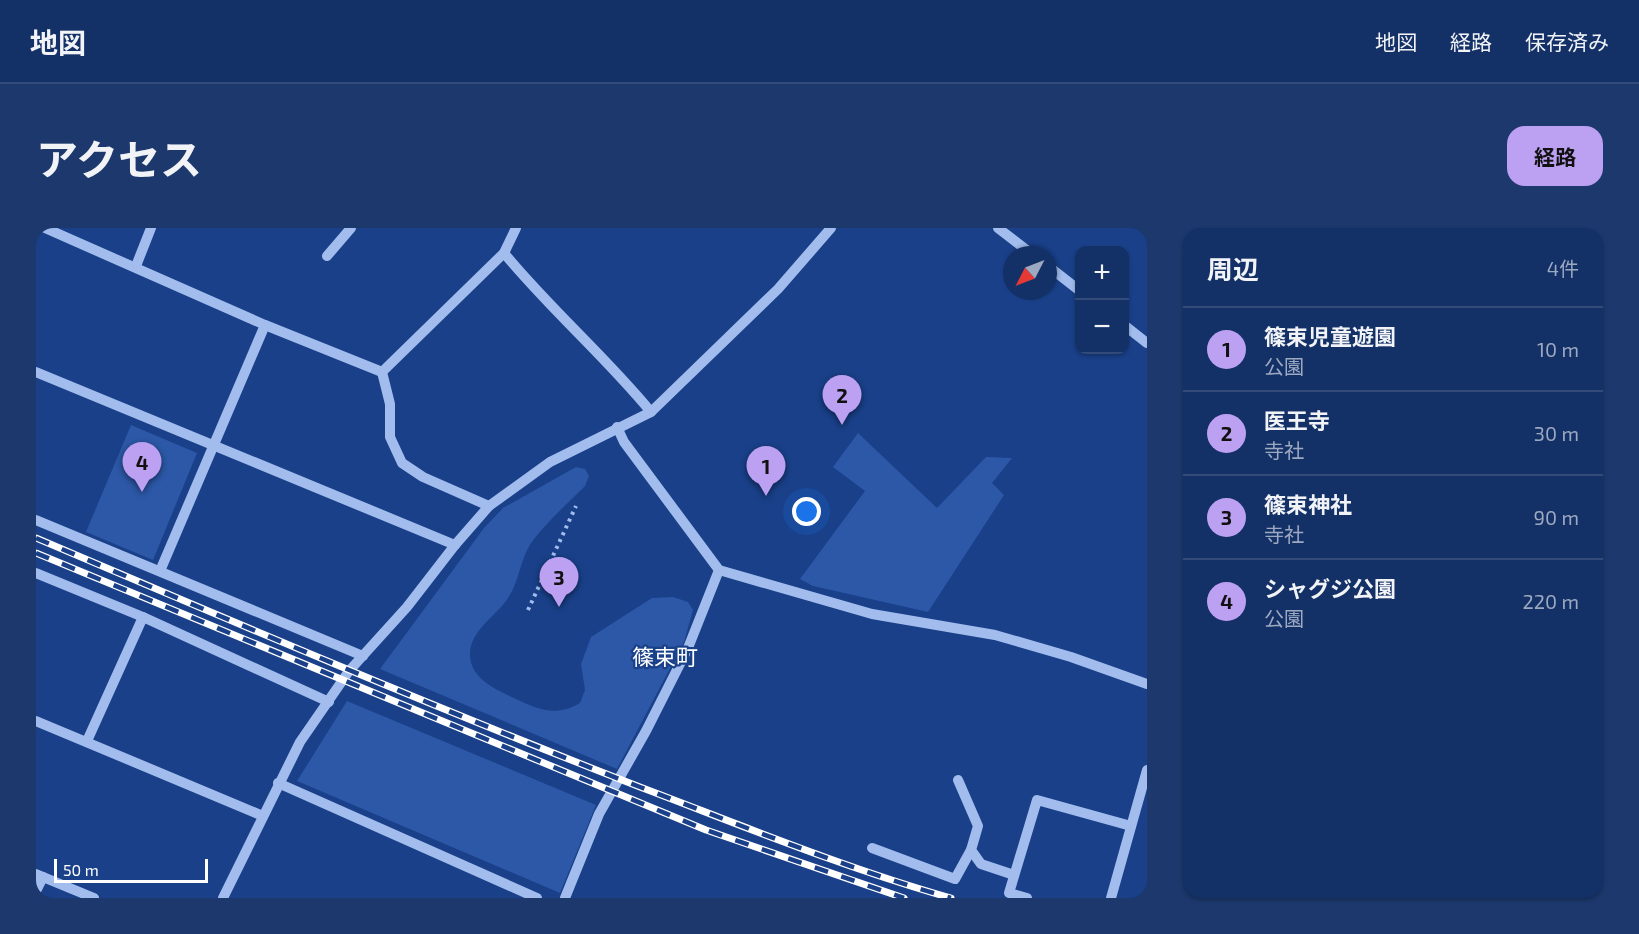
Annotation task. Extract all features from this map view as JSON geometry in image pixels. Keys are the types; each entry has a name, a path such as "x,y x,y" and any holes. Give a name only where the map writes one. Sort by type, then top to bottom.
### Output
{"street":[{"path":"45,228 136,266 264,325 382,372"},
{"path":"136,266 151,228"},
{"path":"327,255 351,228"},
{"path":"223,898 300,742 363,656 407,608 455,545 489,506 550,462 651,412 778,289 831,228"},
{"path":"382,372 504,253 514,229"},
{"path":"1004,230 1023,246"},
{"path":"504,253 538,294 585,338 651,412"},
{"path":"1057,273 1075,287"},
{"path":"160,571 264,325"},
{"path":"1129,328 1147,343"},
{"path":"36,372 455,545"},
{"path":"382,372 390,404 390,437 402,463 423,477 489,506"},
{"path":"617,428 624,442 719,570 872,614 995,635 1071,657 1147,684"},
{"path":"36,519 363,656"},
{"path":"565,898 599,814 646,731 688,648 719,570"},
{"path":"36,573 143,617 329,702"},
{"path":"87,741 143,617"},
{"path":"36,721 263,816"},
{"path":"1111,898 1146,777"},
{"path":"872,848 956,879 971,850 978,826 958,780"},
{"path":"278,783 537,898"},
{"path":"1027,898 1009,893 1037,800 1131,826"},
{"path":"971,850 981,864 1014,875"},
{"path":"36,891 39,876 94,898"}],"path":[{"path":"528,610 576,506"}],"shaded area":[{"path":"131,425 197,453 153,560 86,532"},
{"path":"858,433 937,508 986,457 1012,458 992,483 1004,495 928,612 813,586 800,579 865,491 833,467"},
{"path":"576,467 585,469 589,476 585,486 546,525 529,546 511,594 474,638 470,653 471,662 479,677 501,692 540,709 563,710 580,703 585,690 581,664 591,637 652,598 673,597 688,602 693,610 684,642 617,769 380,669 484,528 503,508"},
{"path":"347,701 596,805 560,893 297,781"}],"railway":[{"path":"36,538 336,665 640,787 794,846 951,898"},
{"path":"36,553 706,830 904,898"}],"place":[{"name":"医王寺","path":"842,425"},
{"name":"シャグジ公園","path":"142,492"},
{"name":"篠束児童遊園","path":"766,496"},
{"name":"篠束神社","path":"559,607"}],"district":[{"name":"篠束町","path":"665,657"}]}
